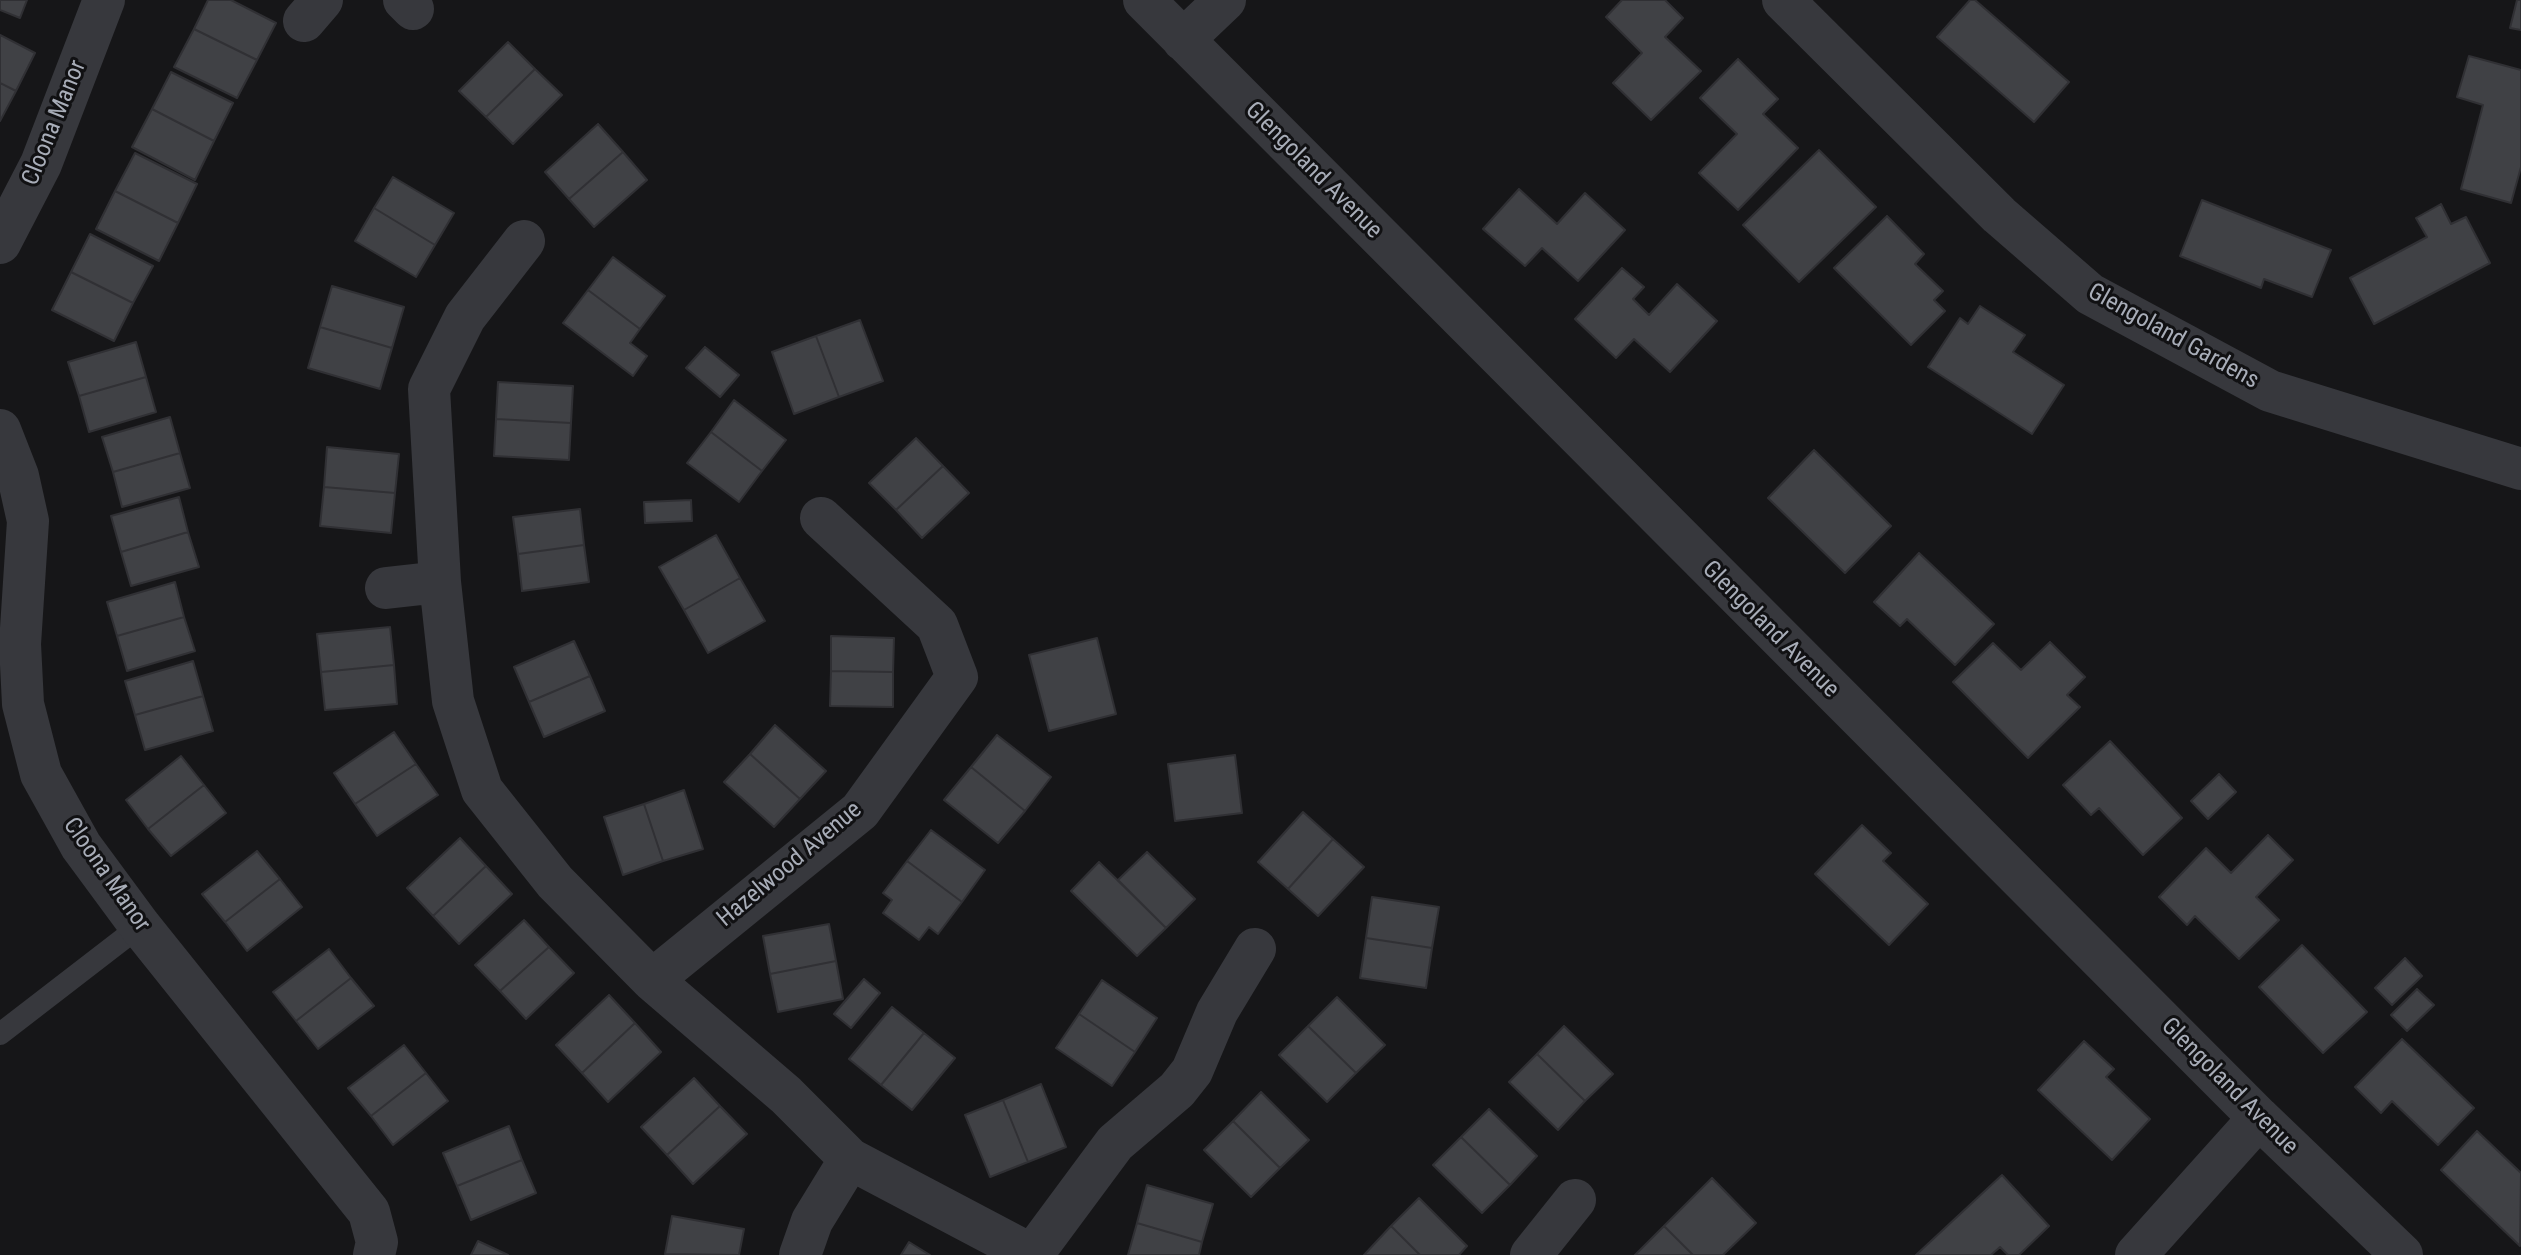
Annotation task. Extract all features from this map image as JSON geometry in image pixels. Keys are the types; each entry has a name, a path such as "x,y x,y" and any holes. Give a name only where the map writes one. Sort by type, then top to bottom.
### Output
{"street":[{"name":"Cloona Manor","path":"0,243 41,164 104,0"},
{"name":"Glengoland Avenue","path":"1144,0 2259,1118 2402,1255"},
{"path":"1183,40 1225,0"},
{"name":"Glengoland Gardens","path":"1783,0 1999,215 2090,294 2270,391 2521,469"},
{"path":"524,241 465,317 429,389 440,582 453,701 482,790 555,882 652,980 786,1095 850,1159 1032,1255 1115,1143 1177,1090 1192,1071 1217,1012 1255,949"},
{"name":"Cloona Manor","path":"0,430 18,476 28,521 20,644 22,689 41,774 81,846 140,926 369,1212 377,1242 374,1255"},
{"name":"Hazelwood Avenue","path":"652,980 860,811 957,677 937,625 821,518"},
{"path":"386,588 440,582"},
{"path":"2136,1255 2259,1118"},
{"path":"800,1255 812,1221 850,1159"},
{"path":"1531,1255 1575,1200"}],"lane":[{"path":"0,1034 140,926"}],"building":[{"path":"0,0 27,0 20,18 0,10"},
{"path":"208,0 231,0 276,23 257,60 194,29"},
{"path":"1622,0 1665,0 1683,18 1665,37 1701,71 1651,120 1613,83 1642,53 1606,17"},
{"path":"1970,0 1975,0 2069,82 2034,122 1937,37"},
{"path":"2517,0 2521,0 2521,30 2510,28"},
{"path":"194,29 257,60 237,98 174,67"},
{"path":"0,35 35,53 16,91 0,83"},
{"path":"508,42 535,69 486,117 459,91"},
{"path":"2469,56 2521,70 2521,167 2511,203 2461,189 2483,105 2457,97"},
{"path":"1738,59 1778,99 1763,114 1798,148 1738,210 1699,173 1737,134 1700,98"},
{"path":"535,69 562,95 513,144 486,117"},
{"path":"171,72 233,103 214,141 152,109"},
{"path":"0,83 16,91 0,121"},
{"path":"152,109 214,141 195,180 132,147"},
{"path":"598,124 623,152 569,199 545,172"},
{"path":"1819,150 1876,207 1799,282 1743,225"},
{"path":"623,152 647,180 594,227 569,199"},
{"path":"135,153 197,184 178,223 115,191"},
{"path":"393,177 454,213 435,245 374,208"},
{"path":"1519,189 1557,224 1585,193 1625,230 1578,281 1542,248 1525,266 1483,229"},
{"path":"115,191 178,223 159,261 96,229"},
{"path":"2202,200 2331,250 2312,297 2264,279 2261,288 2180,256"},
{"path":"2441,204 2451,224 2466,217 2490,263 2374,324 2350,278 2427,237 2416,218"},
{"path":"374,208 435,245 416,277 355,241"},
{"path":"1887,216 1924,254 1915,264 1943,291 1934,300 1945,311 1911,345 1834,268"},
{"path":"90,234 153,266 133,303 71,272"},
{"path":"613,257 665,296 640,329 588,290"},
{"path":"1622,268 1644,287 1633,299 1649,315 1677,284 1717,321 1670,372 1634,339 1616,358 1575,319"},
{"path":"71,272 133,303 114,341 52,310"},
{"path":"332,286 404,307 392,348 320,327"},
{"path":"588,290 640,329 630,343 647,356 633,376 563,323"},
{"path":"1980,306 2025,335 2013,352 2064,385 2032,434 1928,367 1960,318 1968,324"},
{"path":"860,320 883,381 839,397 816,336"},
{"path":"320,327 392,348 380,389 308,368"},
{"path":"816,336 839,397 794,414 772,352"},
{"path":"136,342 146,377 79,396 68,362"},
{"path":"705,347 739,375 720,397 686,368"},
{"path":"146,377 156,412 89,432 79,396"},
{"path":"498,382 573,386 571,423 496,419"},
{"path":"734,400 786,440 762,471 711,432"},
{"path":"170,417 180,453 113,472 102,437"},
{"path":"496,419 571,423 569,460 494,456"},
{"path":"711,432 762,471 739,502 687,463"},
{"path":"916,438 943,466 896,510 869,483"},
{"path":"327,447 399,454 395,493 324,487"},
{"path":"1814,450 1891,526 1845,573 1768,498"},
{"path":"180,453 190,488 122,507 113,472"},
{"path":"943,466 969,493 922,538 896,510"},
{"path":"324,487 395,493 391,533 320,526"},
{"path":"179,497 188,532 121,552 111,516"},
{"path":"691,500 692,521 645,523 644,502"},
{"path":"580,509 584,545 518,554 513,517"},
{"path":"188,532 199,567 131,586 121,552"},
{"path":"716,535 740,578 684,610 659,567"},
{"path":"584,545 589,582 522,591 518,554"},
{"path":"1919,553 1994,624 1955,665 1907,619 1900,626 1874,602"},
{"path":"740,578 765,621 708,653 684,610"},
{"path":"175,582 184,617 117,636 107,602"},
{"path":"184,617 195,651 127,671 117,636"},
{"path":"390,627 394,665 321,672 317,634"},
{"path":"831,636 894,638 893,672 831,671"},
{"path":"1097,638 1116,714 1049,731 1029,655"},
{"path":"574,641 590,676 529,702 514,667"},
{"path":"2050,642 2085,677 2067,695 2080,707 2028,758 1953,682 1993,643 2021,670"},
{"path":"193,661 203,696 135,715 125,681"},
{"path":"394,665 397,704 325,710 321,672"},
{"path":"831,671 893,672 893,707 830,706"},
{"path":"590,676 605,711 544,737 529,702"},
{"path":"203,696 213,731 145,750 135,715"},
{"path":"775,725 826,771 800,799 750,754"},
{"path":"394,732 416,764 355,804 334,773"},
{"path":"997,735 1051,777 1025,811 971,767"},
{"path":"2110,741 2182,818 2143,855 2099,808 2091,815 2063,785"},
{"path":"750,754 800,799 774,827 724,782"},
{"path":"1235,755 1242,813 1175,821 1168,764"},
{"path":"181,756 204,785 148,829 126,800"},
{"path":"416,764 438,795 377,836 355,804"},
{"path":"971,767 1025,811 998,843 944,800"},
{"path":"2219,774 2236,792 2208,819 2191,801"},
{"path":"204,785 226,813 171,856 148,829"},
{"path":"684,790 703,849 663,861 644,804"},
{"path":"644,804 663,861 623,875 604,817"},
{"path":"1303,812 1333,839 1288,889 1258,862"},
{"path":"1862,825 1891,853 1883,861 1928,904 1889,945 1815,874"},
{"path":"931,830 985,870 962,902 907,861"},
{"path":"2268,835 2293,860 2256,897 2279,920 2239,959 2195,916 2187,925 2159,897 2206,848 2231,873"},
{"path":"460,838 486,866 433,916 407,888"},
{"path":"1333,839 1364,867 1318,916 1288,889"},
{"path":"257,851 280,879 225,922 202,894"},
{"path":"1147,852 1195,899 1166,928 1118,880"},
{"path":"907,861 962,902 938,934 929,927 919,940 883,913 892,900 883,893"},
{"path":"1099,862 1166,928 1137,956 1071,891"},
{"path":"486,866 512,894 459,944 433,916"},
{"path":"280,879 302,907 247,951 225,922"},
{"path":"1372,897 1439,907 1432,948 1366,938"},
{"path":"524,920 549,947 500,991 475,965"},
{"path":"829,924 836,961 770,974 763,936"},
{"path":"1366,938 1432,948 1426,988 1360,978"},
{"path":"2302,945 2367,1012 2323,1053 2259,987"},
{"path":"549,947 574,973 526,1019 500,991"},
{"path":"329,949 351,978 296,1021 273,992"},
{"path":"2405,958 2422,976 2392,1005 2375,988"},
{"path":"836,961 843,999 778,1012 770,974"},
{"path":"351,978 374,1006 318,1049 296,1021"},
{"path":"864,979 880,993 851,1028 834,1014"},
{"path":"1102,980 1157,1018 1135,1052 1079,1014"},
{"path":"2417,989 2434,1005 2407,1031 2391,1015"},
{"path":"609,995 635,1023 582,1073 556,1045"},
{"path":"1337,997 1385,1045 1356,1073 1308,1026"},
{"path":"892,1007 924,1033 881,1085 849,1059"},
{"path":"1079,1014 1135,1052 1112,1086 1056,1048"},
{"path":"635,1023 661,1052 608,1102 582,1073"},
{"path":"1308,1026 1356,1073 1327,1102 1279,1055"},
{"path":"1564,1026 1613,1074 1585,1101 1537,1054"},
{"path":"924,1033 955,1058 912,1110 881,1085"},
{"path":"2402,1039 2474,1108 2438,1145 2392,1101 2381,1113 2355,1087"},
{"path":"2084,1041 2114,1069 2106,1077 2150,1119 2112,1160 2038,1090"},
{"path":"404,1045 426,1073 371,1116 348,1088"},
{"path":"1537,1054 1585,1101 1558,1130 1509,1082"},
{"path":"426,1073 448,1101 393,1145 371,1116"},
{"path":"694,1078 720,1106 667,1155 641,1127"},
{"path":"1041,1084 1066,1147 1028,1162 1003,1100"},
{"path":"1261,1092 1309,1140 1280,1168 1233,1121"},
{"path":"1003,1100 1028,1162 990,1177 965,1115"},
{"path":"720,1106 747,1134 693,1184 667,1155"},
{"path":"1489,1109 1537,1156 1510,1185 1461,1137"},
{"path":"1233,1121 1280,1168 1251,1197 1204,1150"},
{"path":"509,1126 522,1160 457,1186 443,1153"},
{"path":"2477,1131 2521,1173 2520,1246 2441,1170"},
{"path":"1461,1137 1510,1185 1482,1213 1433,1165"},
{"path":"522,1160 536,1193 471,1220 457,1186"},
{"path":"2002,1175 2049,1226 2019,1255 2008,1255 2000,1247 1991,1255 1916,1255"},
{"path":"1712,1178 1756,1223 1723,1255 1693,1255 1664,1226"},
{"path":"1147,1185 1213,1204 1202,1242 1137,1223"},
{"path":"1419,1198 1467,1246 1459,1255 1420,1255 1391,1226"},
{"path":"672,1216 744,1229 739,1255 665,1254"},
{"path":"1137,1223 1202,1242 1199,1255 1128,1255"},
{"path":"1391,1226 1420,1255 1364,1255"},
{"path":"1664,1226 1693,1255 1635,1255"},
{"path":"478,1241 508,1255 471,1255"},
{"path":"909,1242 930,1255 901,1255"}]}
